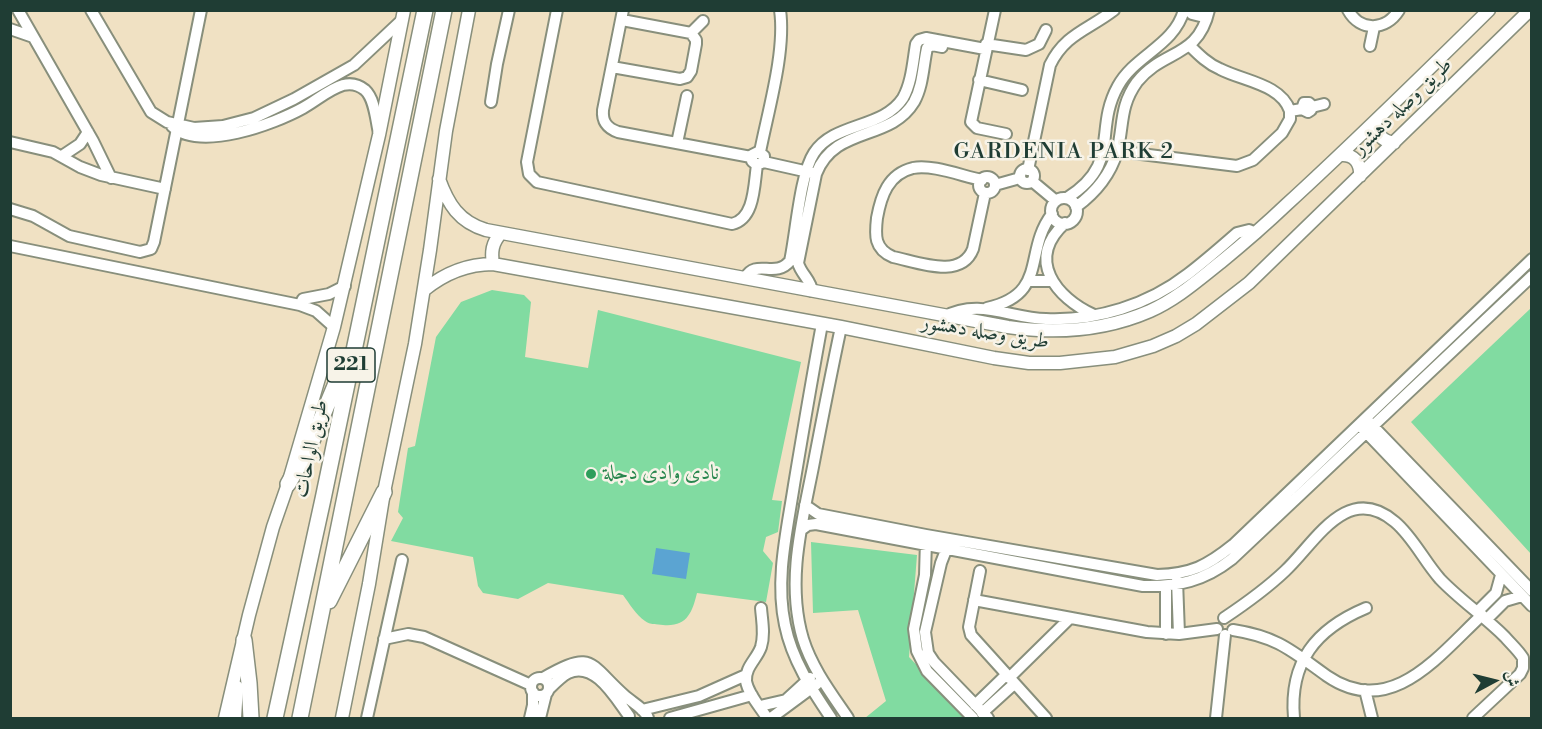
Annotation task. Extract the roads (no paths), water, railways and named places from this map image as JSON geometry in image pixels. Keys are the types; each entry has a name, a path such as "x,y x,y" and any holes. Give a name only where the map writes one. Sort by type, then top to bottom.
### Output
{"highway":[{"name":"طريق الواحات","path":"275,718 425,10"},
{"name":"طريق الواحات","path":"300,718 444,10"},
{"path":"288,484 309,448 358,328"},
{"path":"320,620 384,492"},
{"path":"244,640 251,718"}],"main road":[{"path":"342,718 369,584 384,492 406,394 424,290 451,100 469,10"},
{"name":"طريق وصله دهشور","path":"439,179 450,206 474,227 944,316 1034,331 1078,330 1114,324 1153,310 1188,289 1256,233 1341,155 1489,10"},
{"name":"طريق وصله دهشور","path":"424,290 442,277 460,269 493,264 841,327 994,358 1029,363 1081,362 1115,357 1137,351 1186,330 1250,283 1530,10"},
{"path":"225,718 273,527 288,484 345,286 403,15"},
{"path":"1376,122 1376,130 1380,137 1394,143"},
{"path":"1341,155 1349,155 1356,160 1360,167 1360,176"},
{"path":"493,264 493,243 501,233"},
{"path":"235,671 235,718"},
{"path":"334,718 348,682"}],"street":[{"path":"18,10 88,132 111,178"},
{"path":"91,10 144,104 155,116 193,136 280,119 339,87 349,84 360,87 371,97 379,135"},
{"path":"10,209 33,216 69,236 144,252 151,249 165,189 174,125 201,10"},
{"path":"491,102 509,10"},
{"path":"557,10 527,162 529,174 537,182 732,224 740,221 748,211 780,49 782,22 780,10"},
{"path":"994,10 971,119 977,128 1006,134"},
{"path":"1024,174 1054,56 1075,34 1114,10"},
{"path":"985,308 1006,301 1029,281 1038,239 1052,214 1052,207 1088,182 1101,160 1110,106 1119,83 1134,64 1171,36 1186,10 1200,16 1209,10"},
{"path":"1076,207 1106,177 1117,151 1124,108 1137,82 1158,63 1190,46 1203,30 1209,10"},
{"path":"1348,10 1360,23 1374,27 1388,22 1399,10"},
{"path":"235,128 294,99 354,65 403,15"},
{"path":"612,67 684,78 692,71 696,44 691,33 622,15 603,110 603,121 606,125 618,132 758,159 811,173"},
{"path":"691,33 704,21"},
{"path":"1370,46 1374,27"},
{"path":"10,29 33,37"},
{"path":"812,291 811,284 794,262 811,173 809,162 820,145 828,139 854,132 891,111 903,98 919,39 926,38 960,48 1026,50 1039,44 1046,30"},
{"path":"1117,151 1237,166 1252,159 1282,133 1290,119 1290,111 1283,97 1221,70 1204,60 1190,46"},
{"path":"979,80 1022,90"},
{"path":"677,143 687,96"},
{"path":"1290,111 1324,104"},
{"path":"62,156 74,148 88,132"},
{"path":"10,142 33,146 62,156 90,172 165,189"},
{"path":"985,193 971,256 960,265 946,267 893,256 878,245 875,232 880,199 889,184 902,172 930,168 982,180 990,178 995,185"},
{"path":"982,180 980,189 985,193 992,192 995,185 1033,173 1032,181 1061,200 1073,201 1076,207 1075,217 1058,230 1049,245 1047,264 1052,281 1069,301 1094,315"},
{"path":"1052,214 1057,221 1065,224"},
{"path":"944,316 964,308 985,308 1032,318 1063,319 1127,307 1159,293 1188,274 1237,233 1249,230 1256,233"},
{"path":"10,246 300,305 323,315 334,327"},
{"path":"1366,425 1532,259"},
{"path":"744,278 754,269 779,269 794,262"},
{"path":"948,543 1143,586 1166,587 1203,566 1233,545 1532,276"},
{"path":"1029,281 1052,281"},
{"path":"300,305 303,299 329,294 345,286"},
{"path":"822,324 784,545 781,590 786,631 809,685 831,718"},
{"path":"841,327 805,505 796,565 797,605 803,636 820,676 848,718"},
{"path":"806,413 822,417"},
{"path":"1366,425 1502,575 1527,594"},
{"path":"1366,425 1527,594 1532,606"},
{"path":"805,505 818,514 926,540"},
{"path":"1216,718 1225,631 1232,621 1224,618 1285,571 1327,524 1344,513 1359,510 1373,511 1394,521 1439,577 1519,652 1524,664 1520,674 1473,718"},
{"path":"801,530 808,525 816,524 1157,575 1177,580"},
{"path":"926,540 925,575 914,629 916,651 927,671 979,714"},
{"path":"948,543 925,632 925,643 934,662 979,714"},
{"path":"367,718 402,560"},
{"path":"980,571 969,627 971,636 1046,718"},
{"path":"1482,615 1496,593 1502,575"},
{"path":"1177,580 1179,634"},
{"path":"1166,587 1166,634"},
{"path":"974,600 1137,631 1179,634 1225,631 1274,640 1304,657 1338,682 1365,690 1389,688 1412,679 1482,615 1505,601 1527,594"},
{"path":"761,608 763,639 746,675 748,689 769,718 820,676"},
{"path":"1294,718 1293,690 1304,657 1331,627 1366,608"},
{"path":"979,714 1070,618"},
{"path":"384,639 408,634 424,637 532,689 539,696 572,664 578,662 590,664 598,668 643,712"},
{"path":"540,718 546,687 567,673 581,670 600,680 629,717 633,710 643,712 699,696 746,675"},
{"path":"530,718 534,680 546,687"},
{"path":"760,706 786,700 809,685"},
{"path":"1365,690 1372,718"},
{"path":"670,718 752,695"}],"water":[{"path":"656,548 690,553 686,579 652,574"}],"place":[{"name":"نادى وادى دجلة","path":"591,474"}],"district":[{"name":"GARDENIA PARK 2","path":"1064,153"}]}
